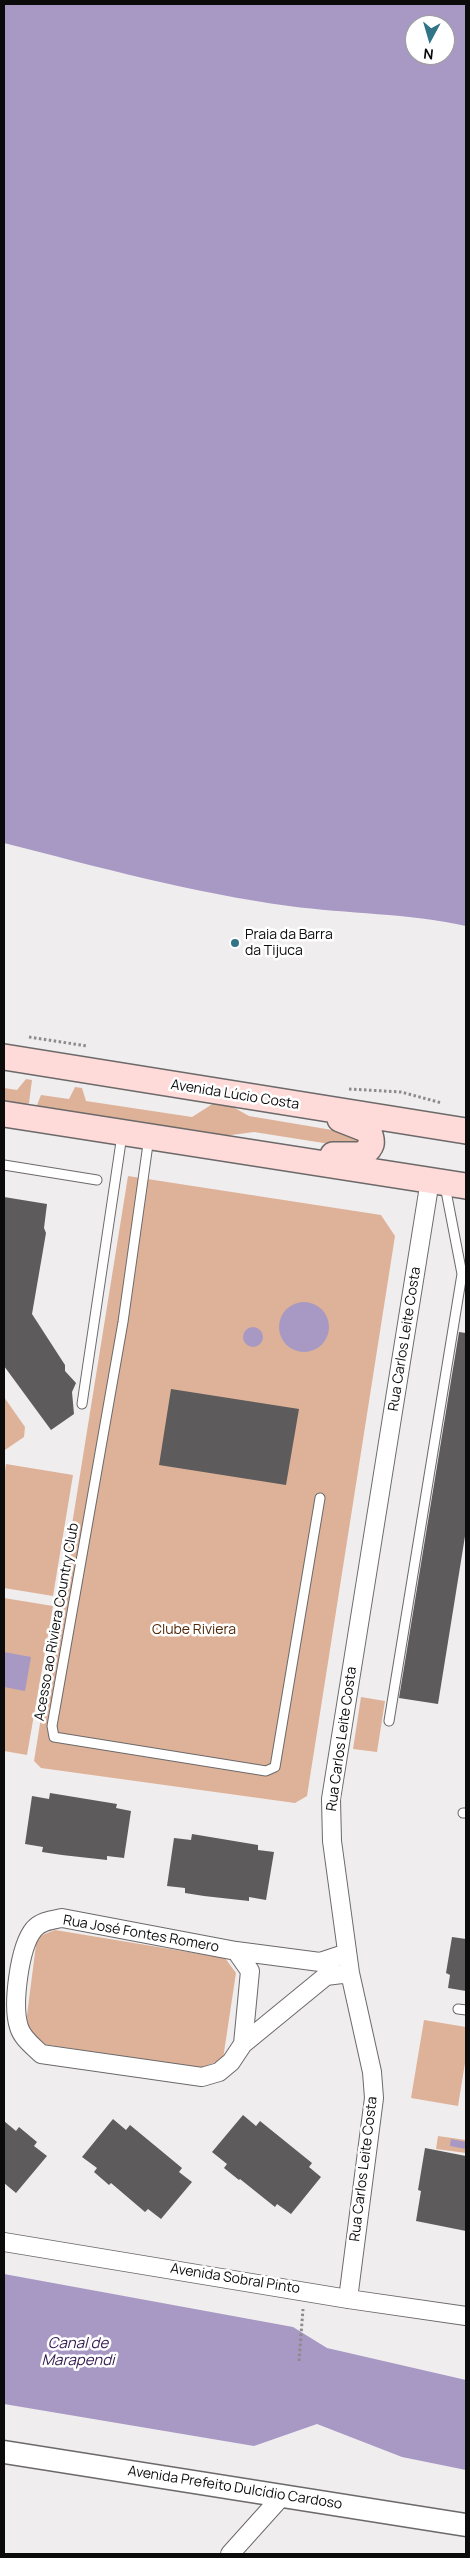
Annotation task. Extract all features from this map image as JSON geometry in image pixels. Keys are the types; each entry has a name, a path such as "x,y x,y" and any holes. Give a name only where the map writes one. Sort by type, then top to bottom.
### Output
{"main road":[{"name":"Avenida Lúcio Costa","path":"4,1058 466,1131"},
{"path":"263,1154 362,1156 372,1147 373,1140 368,1130 287,1103"},
{"path":"4,1114 447,1183"}],"street":[{"name":"Rua Carlos Leite Costa","path":"348,2299 374,2098 372,2072 347,1953 332,1840 331,1799 447,1183"},
{"name":"Rua José Fontes Romero","path":"62,1918 236,1951 250,1971 243,2044 231,2062 219,2072 202,2077 41,2054 28,2042 19,2029 16,2013 24,1948 34,1929 46,1921 62,1918"},
{"path":"236,1951 320,1962 347,1953"},
{"path":"243,2044 326,1976 350,1973"},
{"name":"Avenida Sobral Pinto","path":"4,2242 348,2299 466,2316"},
{"name":"Avenida Prefeito Dulcídio Cardoso","path":"4,2452 466,2525"},
{"path":"230,2554 283,2495"}],"lane":[{"path":"82,1404 122,1132"},
{"name":"Acesso ao Riviera Country Club","path":"149,1137 123,1322 52,1726 54,1737 266,1771 275,1767 320,1498"},
{"path":"4,1165 97,1180"},
{"path":"389,1721 464,1272 447,1183"}],"path":[{"path":"299,2361 305,2291"}],"green space":[{"path":"26,1079 32,1080 29,1103 24,1105 4,1102 4,1088 17,1090"},
{"path":"75,1087 82,1088 86,1101 192,1117 214,1103 233,1107 249,1116 356,1134 362,1139 355,1148 254,1132 224,1136 42,1108 37,1105 41,1095 69,1099"},
{"name":"Clube Riviera","path":"128,1176 381,1215 395,1236 307,1796 295,1803 41,1768 34,1761"},
{"path":"4,1397 25,1427 24,1437 5,1450"},
{"path":"6,1464 73,1475 53,1596 4,1588 4,1478"},
{"path":"4,1598 53,1606 27,1755 4,1751"},
{"path":"361,1697 385,1701 377,1752 353,1749"},
{"path":"55,1930 225,1958 236,1973 223,2059 201,2068 42,2044 26,2023 37,1937"},
{"path":"424,2020 466,2027 466,2057 458,2106 411,2098"},
{"path":"438,2136 466,2140 466,2153 436,2149"}],"water":[{"path":"4,4 466,4 466,926 400,916 311,909 253,901 146,879 4,843"},
{"path":"304,1302 318,1306 325,1313 329,1327 325,1341 318,1348 304,1352 290,1348 283,1341 279,1327 283,1313 290,1306"},
{"path":"253,1327 260,1330 263,1337 260,1344 253,1347 246,1344 243,1337 246,1330"},
{"path":"4,1652 31,1657 25,1691 4,1687"},
{"path":"451,2139 466,2142 466,2149 450,2146"},
{"name":"Canal de Marapendi","path":"4,2274 293,2327 327,2348 466,2380 466,2470 402,2457 317,2424 254,2446 4,2404"}],"building":[{"path":"4,1197 47,1204 44,1228 46,1233 32,1314 65,1365 65,1371 76,1383 72,1392 74,1414 51,1430 4,1366"},
{"path":"459,1332 466,1333 466,1530 438,1704 399,1698"},
{"path":"171,1389 299,1409 286,1485 159,1465"},
{"path":"50,1793 117,1804 116,1808 131,1811 124,1858 107,1856 107,1860 62,1855 42,1852 43,1847 25,1844 32,1796 49,1799"},
{"path":"192,1834 258,1845 258,1850 274,1852 266,1900 249,1897 249,1901 204,1896 185,1893 185,1888 167,1886 174,1838 191,1840"},
{"path":"452,1937 466,1939 466,1991 448,1988 450,1975 446,1973"},
{"path":"243,2115 256,2126 260,2121 312,2163 309,2167 321,2177 291,2214 277,2204 275,2207 239,2180 224,2168 227,2164 212,2152"},
{"path":"113,2119 126,2130 130,2125 182,2168 179,2172 192,2182 161,2219 148,2209 145,2212 111,2183 109,2185 94,2172 97,2168 82,2157"},
{"path":"4,2121 16,2131 19,2127 37,2142 34,2146 47,2156 16,2193 4,2183"},
{"path":"425,2148 466,2156 466,2231 416,2221 421,2191 418,2190"}],"place":[{"name":"Praia da Barra da Tijuca","path":"235,943"}]}
